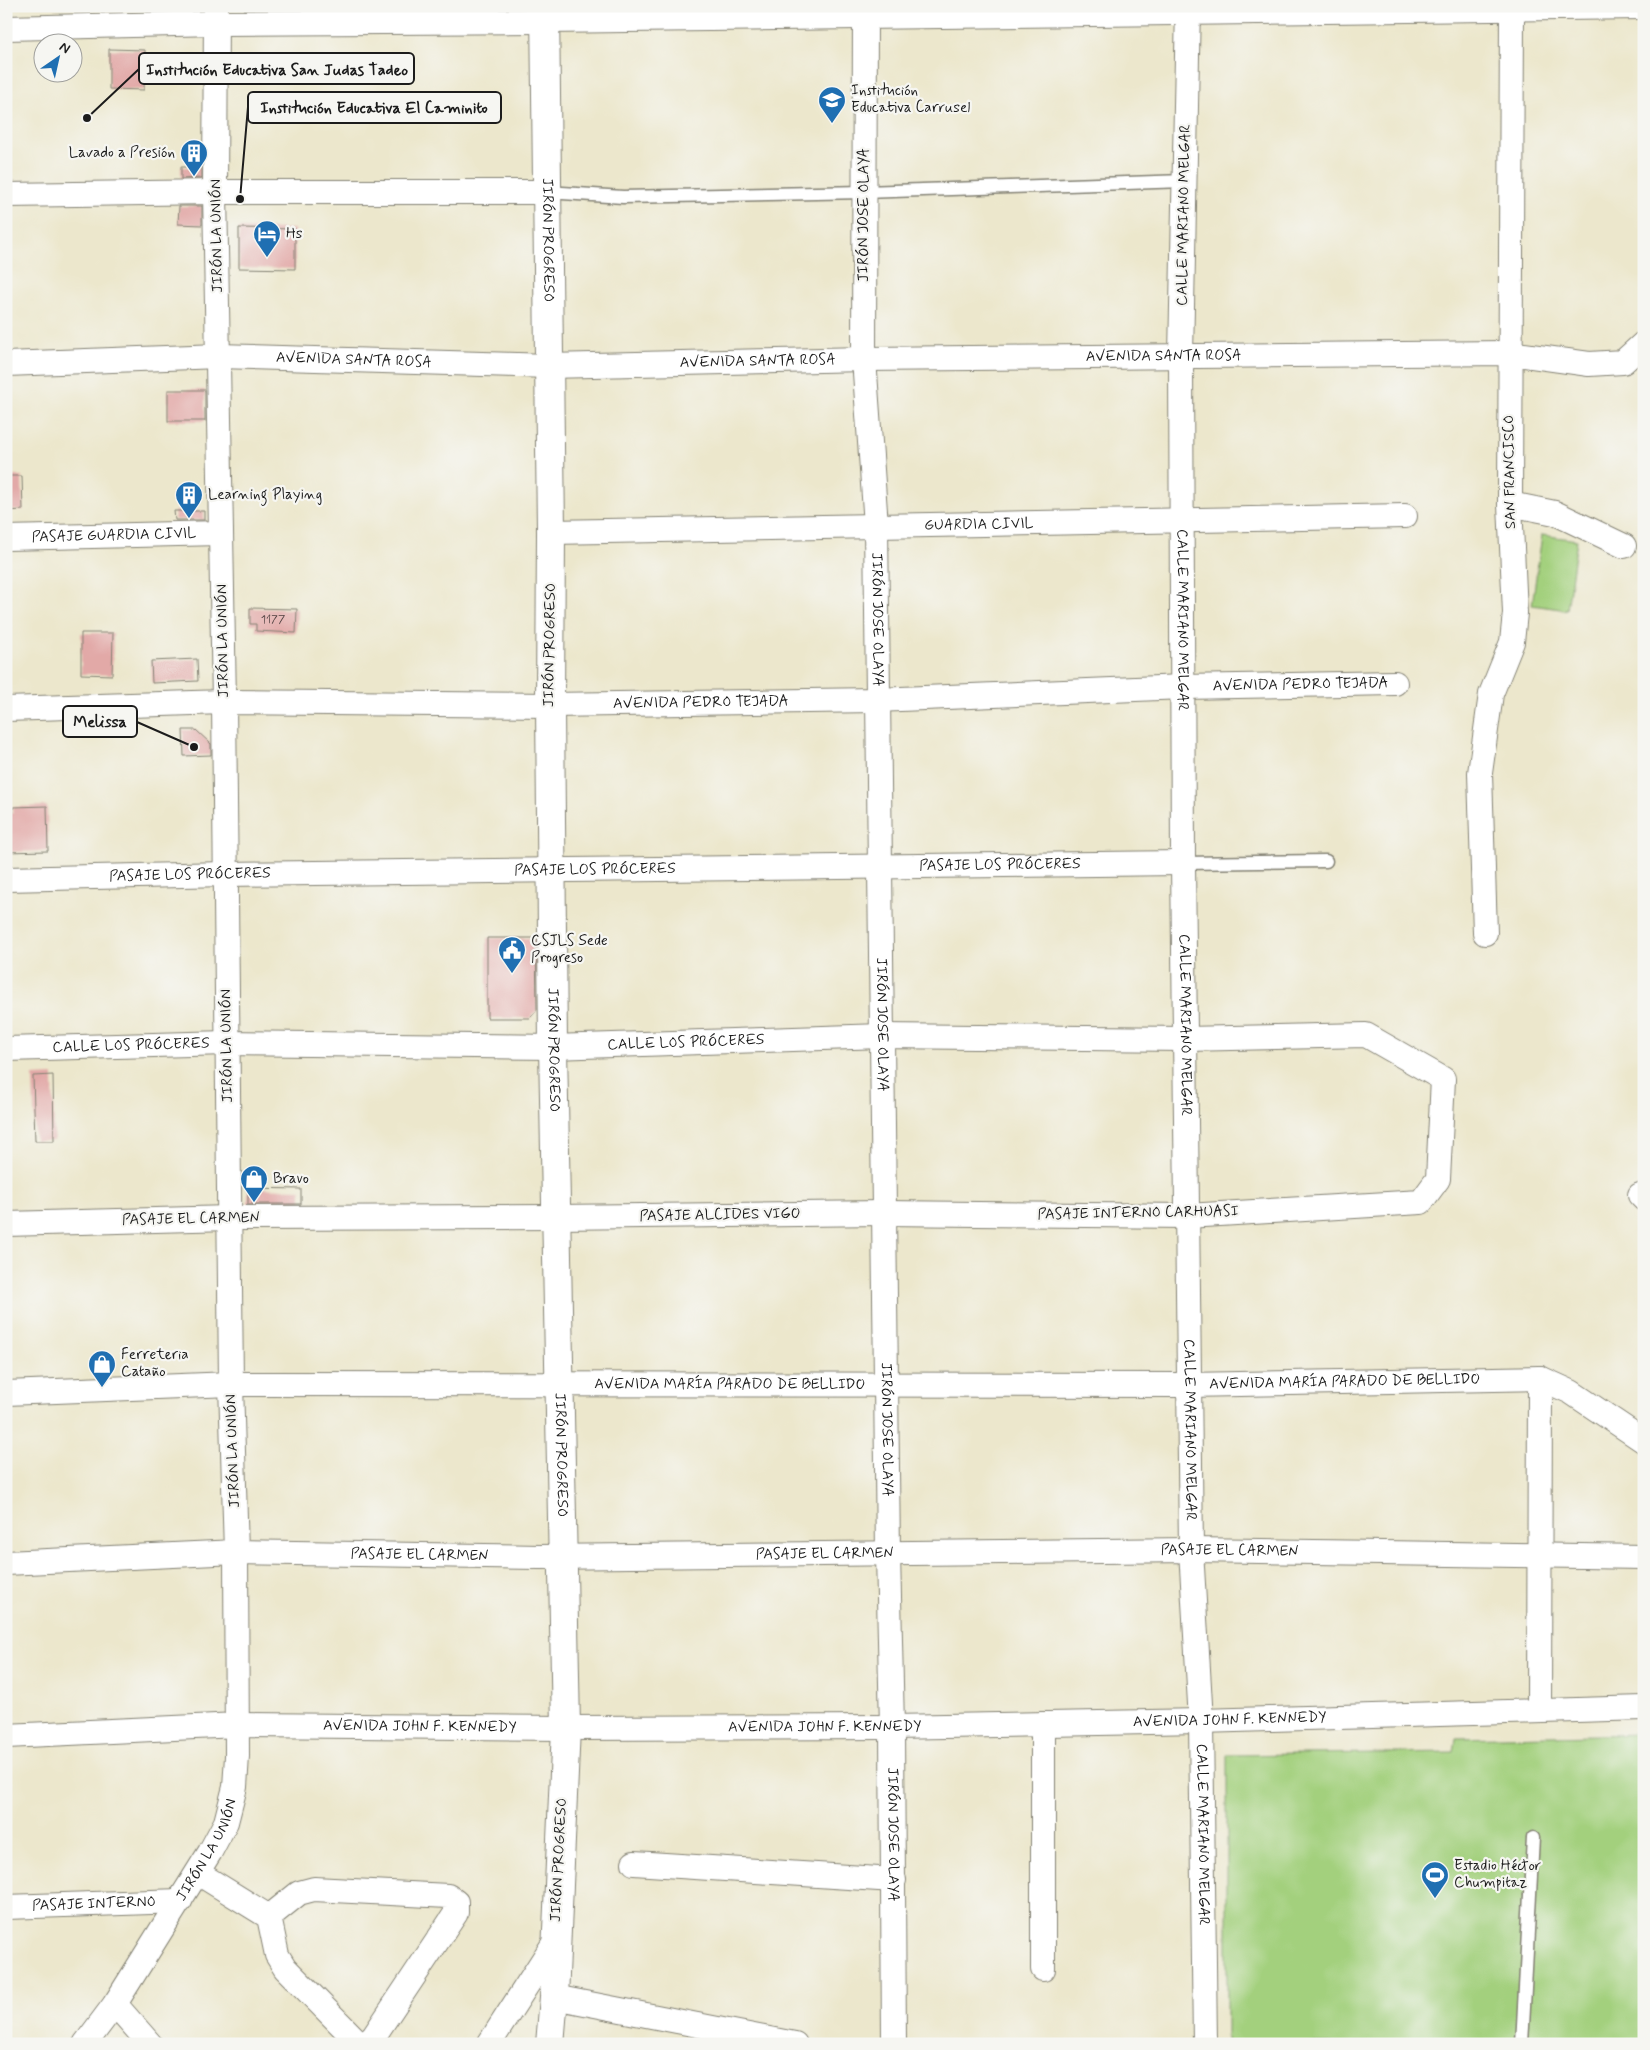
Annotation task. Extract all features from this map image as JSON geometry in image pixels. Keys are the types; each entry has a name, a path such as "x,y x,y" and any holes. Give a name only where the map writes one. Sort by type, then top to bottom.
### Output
{"street":[{"name":"SAN FRANCISCO","path":"1485,933 1480,773 1491,694 1512,642 1515,613 1510,504 1509,353 1512,7"},
{"path":"6,28 217,15 1644,7"},
{"name":"CALLE MARIANO MELGAR","path":"1188,10 1181,356 1183,864 1191,1550 1201,1722 1205,2044"},
{"name":"JIRÓN JOSE OLAYA","path":"865,12 864,359 876,525 888,1554 894,1880 894,2044"},
{"name":"JIRÓN PROGRESO","path":"488,2044 556,1940 566,1728 553,1047 550,705 551,532 545,14"},
{"name":"JIRÓN LA UNIÓN","path":"85,2044 115,2004 198,1873 228,1813 235,1787 237,1725 236,1552 231,1384 224,702 215,192 217,15"},
{"path":"6,196 215,192 547,192"},
{"name":"AVENIDA SANTA ROSA","path":"6,364 219,356 548,366 864,359 1509,353 1589,364 1623,362 1644,343"},
{"path":"1510,504 1555,513 1624,546"},
{"name":"GUARDIA CIVIL","path":"551,532 876,525 1183,522 1405,516"},
{"name":"PASAJE GUARDIA CIVIL","path":"6,538 221,533"},
{"name":"AVENIDA PEDRO TEJADA","path":"6,710 224,702 550,705 878,700 1183,687 1395,683"},
{"name":"PASAJE LOS PRÓCERES","path":"6,879 226,874 1183,864"},
{"name":"CALLE LOS PRÓCERES","path":"6,1049 227,1043 553,1047 882,1036 1185,1039 1366,1035 1443,1079 1438,1179 1421,1202"},
{"name":"PASAJE INTERNO CARHUASI","path":"884,1213 1187,1216 1421,1202"},
{"name":"PASAJE ALCIDES VIGO","path":"556,1217 884,1213"},
{"name":"PASAJE EL CARMEN","path":"6,1224 230,1218 556,1217"},
{"path":"1539,1710 1540,1378"},
{"name":"AVENIDA MARÍA PARADO DE BELLIDO","path":"6,1393 231,1384 1189,1386 1540,1378 1572,1392 1644,1441"},
{"name":"PASAJE EL CARMEN","path":"6,1563 236,1552 562,1556 1191,1550 1644,1557"},
{"name":"AVENIDA JOHN F. KENNEDY","path":"6,1736 237,1725 566,1728 892,1727 1201,1722 1644,1708"},
{"path":"1043,1724 1044,1969"},
{"path":"634,1864 894,1880"},
{"path":"198,1873 270,1916 277,1955 285,1968 355,2039 364,2043 372,2039 456,1913 456,1902 448,1896 314,1889 300,1893 270,1916"},
{"name":"PASAJE INTERNO","path":"6,1907 180,1901"},
{"path":"550,2044 556,1940"},
{"path":"554,1997 795,2044"},
{"path":"115,2004 150,2044"}],"lane":[{"path":"547,192 623,197 864,192 1184,181"},
{"path":"1183,864 1326,861"},
{"path":"1522,2044 1533,1838"}],"green space":[{"path":"1542,535 1577,540 1567,610 1532,605"},
{"name":"Estadio Héctor Chumpitaz","path":"1644,1734 1644,2044 1227,2044 1227,1755 1454,1752 1456,1738"}],"building":[{"path":"109,49 145,50 144,90 109,89"},
{"path":"181,167 201,167 201,178 181,179"},
{"path":"179,206 202,206 202,225 178,224"},
{"path":"239,228 295,229 295,269 239,268"},
{"path":"168,390 205,390 205,421 168,421"},
{"path":"6,476 22,476 23,510 6,511"},
{"path":"174,511 204,511 204,520 175,520"},
{"path":"250,608 297,609 296,633 256,631 256,624 250,624"},
{"path":"81,633 113,633 112,675 81,674"},
{"path":"197,659 198,681 152,683 151,661"},
{"path":"183,730 196,730 211,744 211,755 184,756"},
{"path":"47,806 48,851 6,852 6,813 13,813 13,807"},
{"name":"CSJLS Sede Progreso","path":"487,938 536,938 537,1010 530,1018 487,1018"},
{"path":"53,1075 54,1141 35,1141 33,1076"},
{"path":"248,1188 301,1189 301,1204 248,1204"}],"place":[{"name":"Institución Educativa San Judas Tadeo","path":"87,118"},
{"name":"Institución Educativa Carrusel","path":"832,124"},
{"name":"Lavado a Presión","path":"194,177"},
{"name":"Institución Educativa El Caminito","path":"240,199"},
{"name":"Hs","path":"267,258"},
{"name":"Learning Playing","path":"189,519"},
{"name":"Melissa","path":"194,747"},
{"name":"CSJLS Sede Progreso","path":"512,974"},
{"name":"Bravo","path":"254,1203"},
{"name":"Ferreteria Cataño","path":"102,1388"},
{"name":"Estadio Héctor Chumpitaz","path":"1435,1899"}]}
